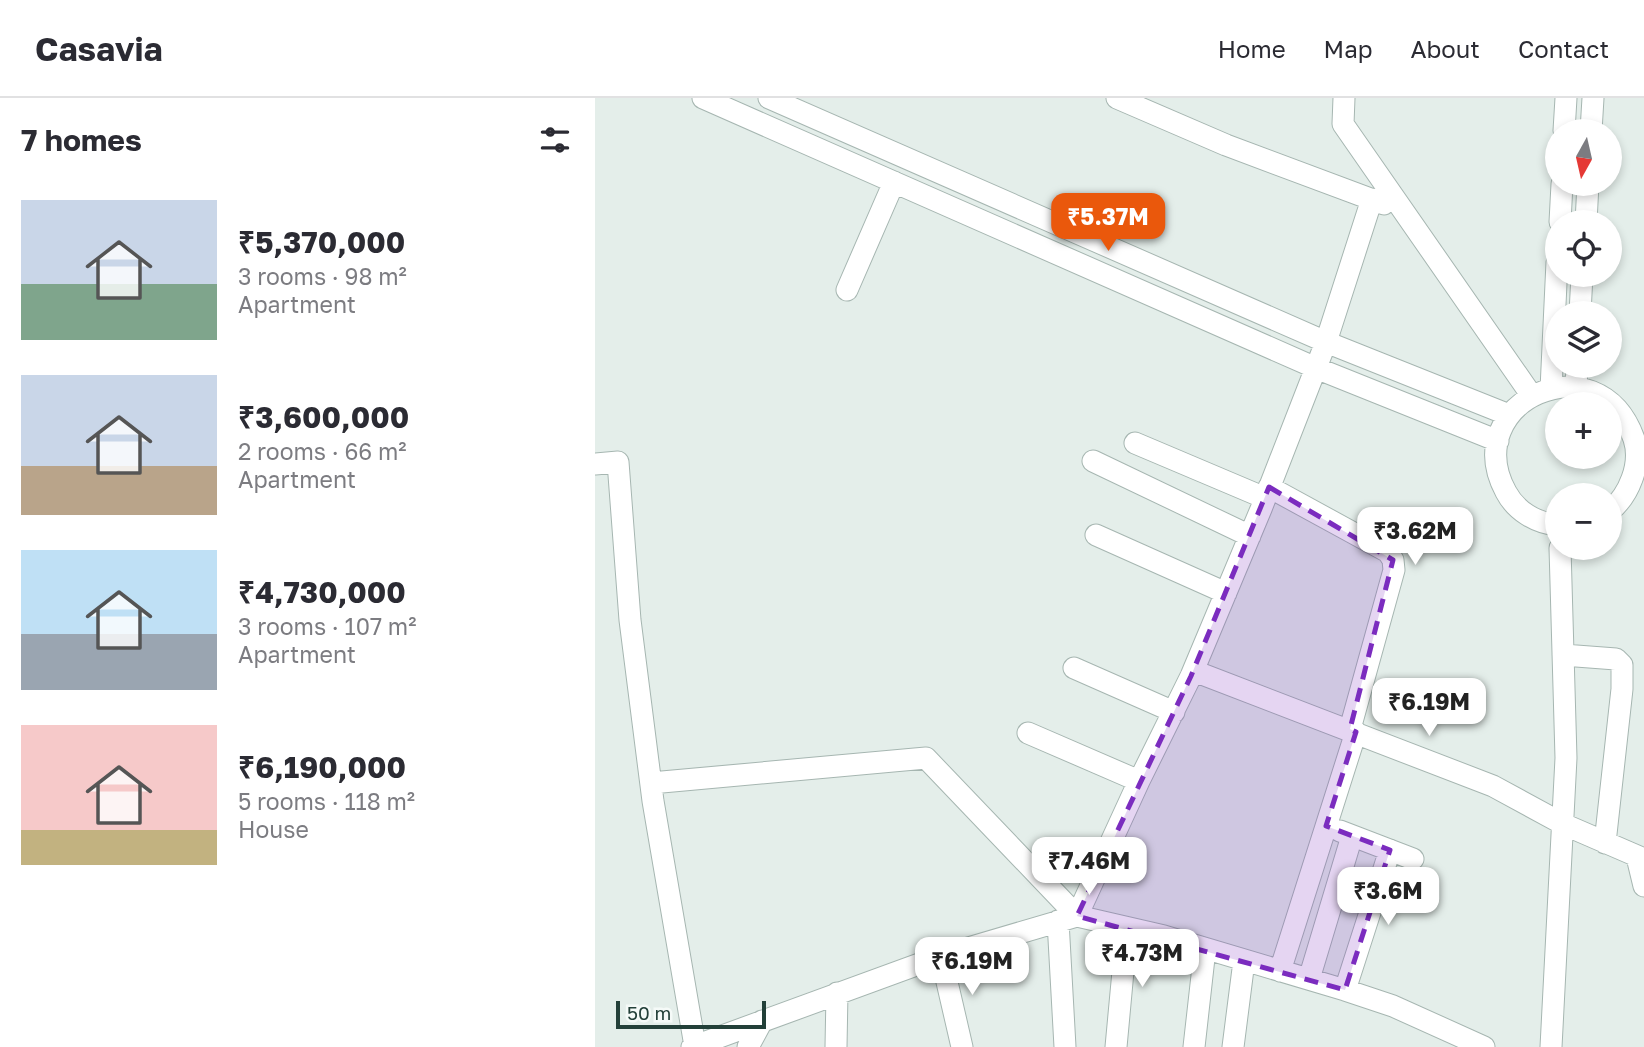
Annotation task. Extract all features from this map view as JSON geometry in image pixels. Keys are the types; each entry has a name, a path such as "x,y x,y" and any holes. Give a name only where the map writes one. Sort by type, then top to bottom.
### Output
{"street":[{"path":"703,98 1316,368 1498,441"},
{"path":"769,98 1326,342 1509,415"},
{"path":"1117,98 1226,145 1405,212"},
{"path":"1157,98 1172,121"},
{"path":"1327,98 1405,212 1541,392"},
{"path":"1343,124 1344,98"},
{"path":"1565,119 1566,98"},
{"path":"1592,119 1593,98"},
{"path":"847,290 894,182"},
{"path":"1065,1047 1068,919 1194,671 1326,342 1372,199"},
{"path":"1541,392 1554,287"},
{"path":"1576,378 1576,388"},
{"path":"1545,524 1526,514 1510,499 1499,479 1495,457 1499,435 1509,415 1525,399 1541,392 1569,386 1592,391 1612,404 1628,422 1636,444 1638,480 1622,497"},
{"path":"1135,443 1267,493 1388,552 1393,560 1394,570 1353,731 1280,971"},
{"path":"1093,461 1249,536"},
{"path":"595,464 618,462 630,620 651,783 694,1046 941,956 1068,919 1164,936 1345,990 1393,1006 1484,1047"},
{"path":"1097,535 1226,593"},
{"path":"1551,1047 1566,758 1560,560"},
{"path":"1563,655 1616,659 1622,665 1622,689 1605,843"},
{"path":"1075,668 1174,712"},
{"path":"1194,671 1493,786 1563,824 1640,858 1644,886"},
{"path":"1028,733 1139,781"},
{"path":"651,783 926,758 1068,919"},
{"path":"1326,826 1413,859"},
{"path":"1309,979 1352,836"},
{"path":"1345,990 1390,850"},
{"path":"1117,1047 1127,928"},
{"path":"1193,1047 1205,948"},
{"path":"941,956 962,1047"},
{"path":"1233,1047 1244,961"},
{"path":"836,1047 837,993"},
{"path":"748,1047 762,1021"}],"highlighted area":[{"path":"1269,487 1393,560 1350,729 1356,732 1326,826 1390,850 1345,990 1077,916 1191,676"}]}
